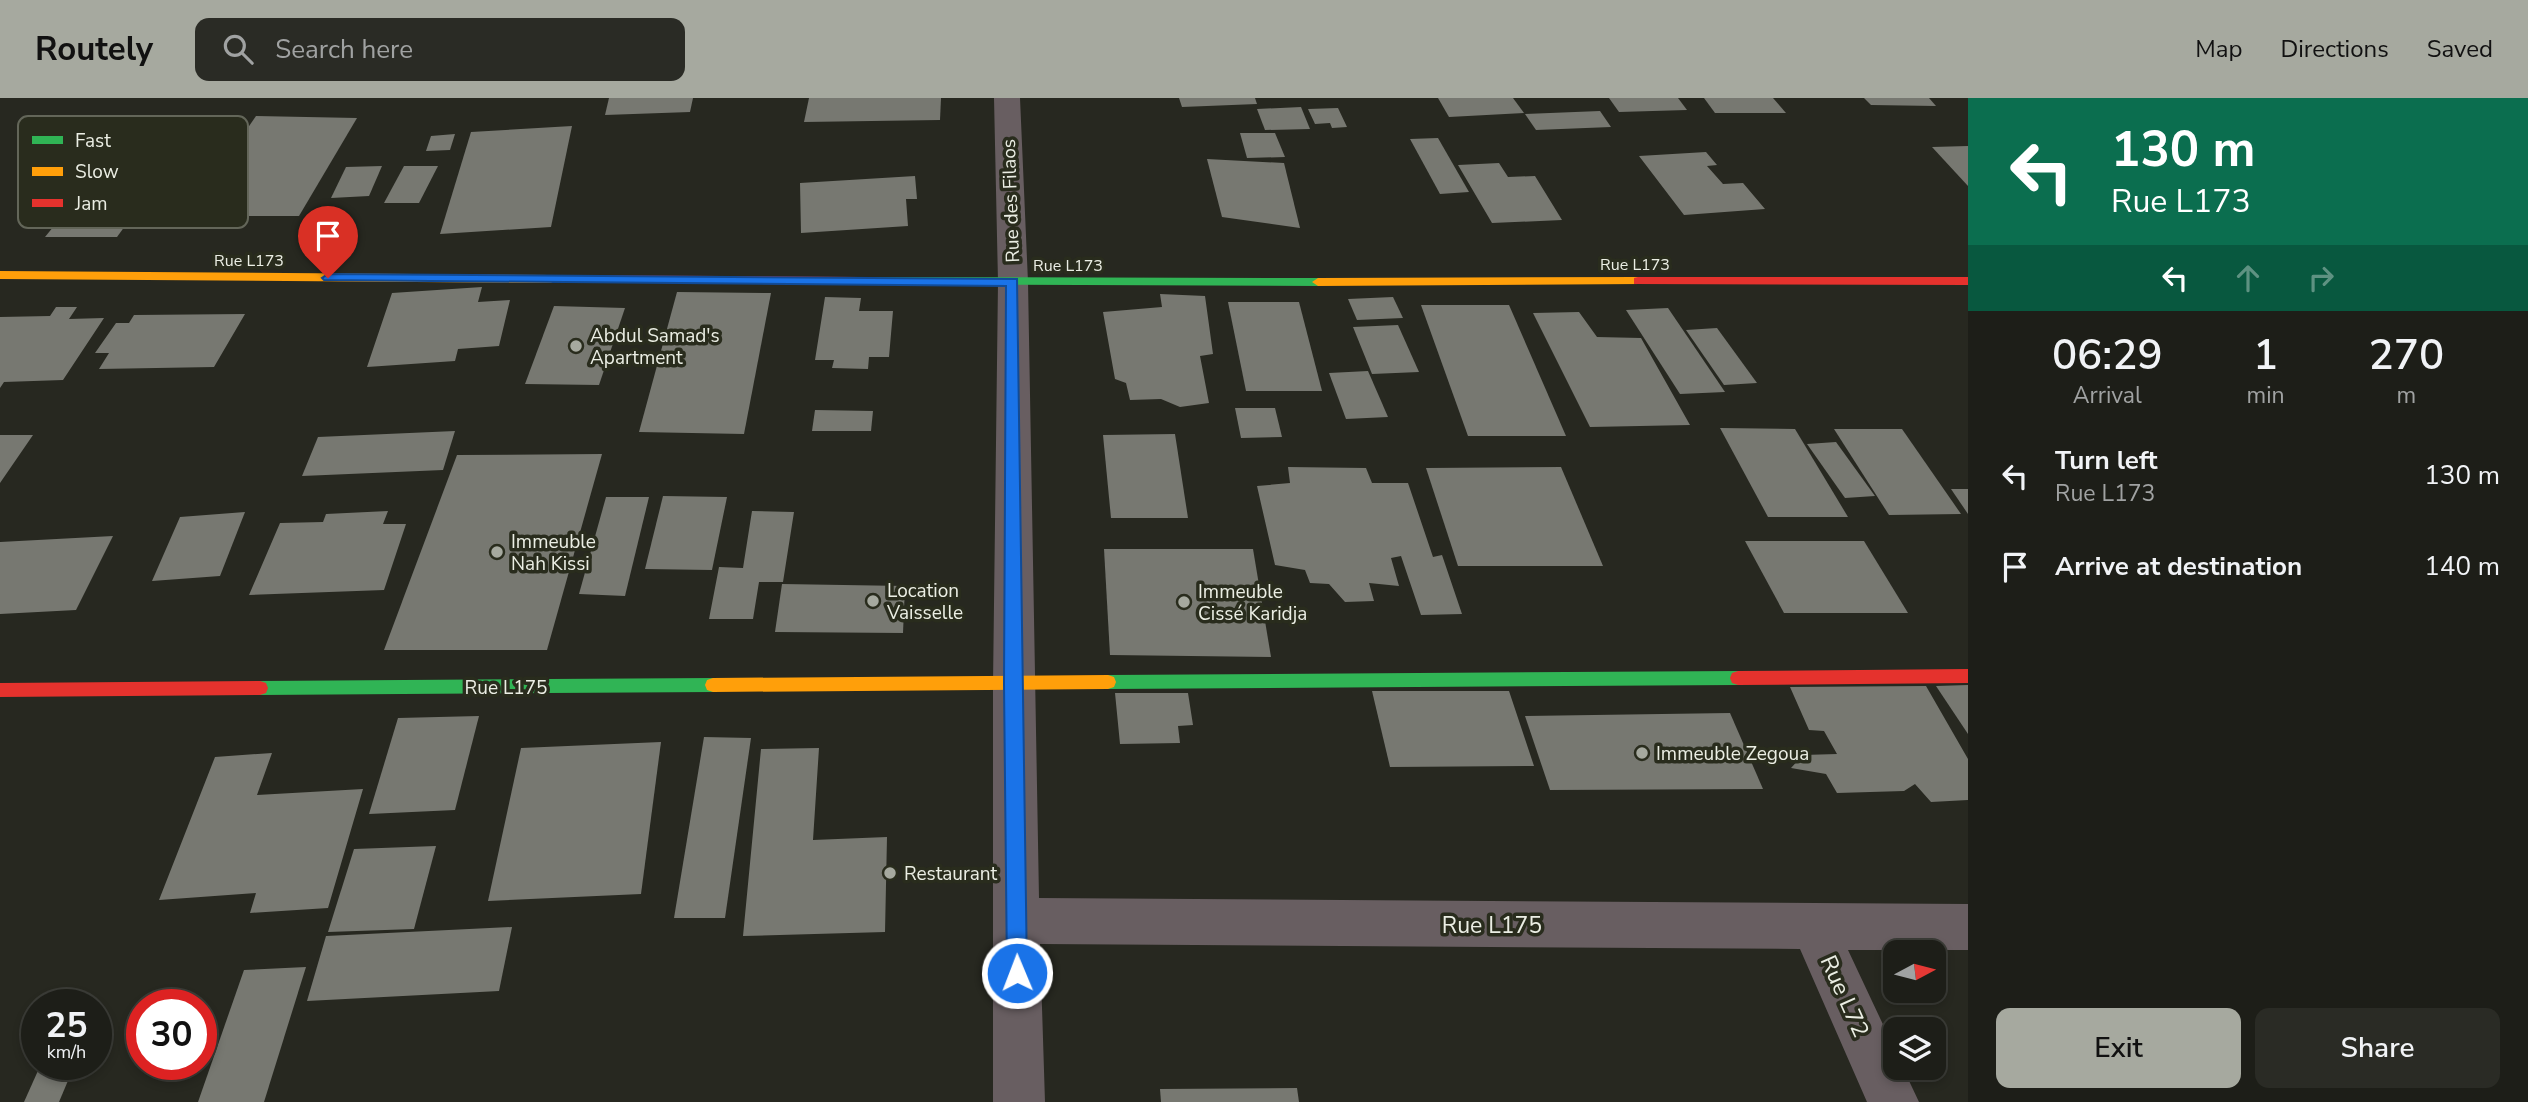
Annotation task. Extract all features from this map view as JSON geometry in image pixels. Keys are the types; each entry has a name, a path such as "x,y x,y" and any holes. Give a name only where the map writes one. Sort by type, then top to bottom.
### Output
{"street":[{"name":"Rue des Filaos","path":"1007,98 1013,282 1013,684 1019,1102"},
{"name":"Rue L173","path":"0,275 1013,282 1968,281"},
{"name":"Rue L175","path":"0,690 1968,676"},
{"name":"Rue L175","path":"1016,921 1968,927"},
{"name":"Rue L72","path":"1814,928 1893,1102"}],"building":[{"path":"609,98 693,98 690,112 605,115"},
{"path":"809,98 941,98 940,120 804,122"},
{"path":"1179,98 1255,98 1257,104 1182,107"},
{"path":"1438,98 1513,98 1524,113 1449,117"},
{"path":"1609,98 1678,98 1687,110 1619,112"},
{"path":"1704,98 1773,98 1786,113 1715,113"},
{"path":"1864,98 1929,98 1936,106 1871,105"},
{"path":"1301,107 1310,129 1265,130 1257,109"},
{"path":"1338,108 1347,127 1332,128 1330,123 1315,124 1308,109"},
{"path":"1600,111 1611,127 1536,130 1525,114"},
{"path":"256,116 357,118 299,216 248,216 248,128"},
{"path":"572,126 551,227 440,234 471,132"},
{"path":"1240,133 1275,133 1285,157 1247,158"},
{"path":"455,134 450,150 426,151 431,136"},
{"path":"1438,138 1469,192 1440,194 1410,139"},
{"path":"1968,146 1968,186 1932,147"},
{"path":"1706,152 1717,165 1707,166 1723,184 1743,183 1765,209 1684,215 1639,156"},
{"path":"1207,159 1284,163 1300,228 1222,217"},
{"path":"1499,163 1508,177 1535,176 1562,220 1492,223 1458,165"},
{"path":"382,166 369,196 331,198 346,167"},
{"path":"404,166 438,166 419,203 384,203"},
{"path":"915,176 917,199 906,199 908,226 801,233 800,183"},
{"path":"52,228 124,228 117,237 45,237"},
{"path":"482,287 478,302 510,300 499,346 458,349 455,361 367,367 392,293"},
{"path":"677,292 771,293 744,434 639,432"},
{"path":"1160,294 1205,296 1213,354 1200,356 1209,403 1180,407 1161,399 1130,400 1126,383 1115,379 1103,312 1162,307"},
{"path":"825,297 861,298 859,311 893,311 889,357 869,357 868,369 832,368 834,360 815,360"},
{"path":"1393,297 1403,318 1357,320 1348,299"},
{"path":"1228,302 1299,302 1322,391 1246,391"},
{"path":"1421,305 1509,305 1566,436 1468,436"},
{"name":"Abdul Samad's Apartment","path":"554,306 625,308 599,385 525,384"},
{"path":"56,307 77,307 69,319 104,318 63,380 4,382 0,388 0,317 50,316"},
{"path":"1668,308 1725,392 1680,394 1626,310"},
{"path":"1579,312 1597,337 1641,338 1690,425 1590,427 1533,313"},
{"path":"245,314 214,367 99,369 109,353 95,353 116,323 129,323 134,315"},
{"path":"1398,325 1419,372 1372,374 1353,327"},
{"path":"1717,328 1757,383 1724,385 1686,330"},
{"path":"1368,371 1388,417 1346,419 1329,373"},
{"path":"1235,408 1275,408 1282,437 1241,438"},
{"path":"815,410 873,411 871,431 812,431"},
{"path":"1720,428 1795,429 1848,517 1768,517"},
{"path":"1834,429 1902,429 1961,514 1889,515"},
{"path":"455,431 443,470 302,476 318,437"},
{"path":"1175,434 1188,518 1111,518 1103,435"},
{"path":"0,435 33,435 0,483"},
{"path":"1836,442 1875,496 1845,498 1807,444"},
{"name":"Immeuble Nah Kissi","path":"602,454 547,650 384,650 457,455"},
{"path":"1288,467 1366,468 1372,483 1408,483 1433,557 1442,555 1462,614 1421,615 1401,556 1391,558 1399,586 1369,583 1374,601 1345,602 1329,584 1310,583 1305,570 1275,565 1257,486 1290,483"},
{"path":"1561,467 1603,566 1458,566 1426,468"},
{"path":"1951,489 1968,489 1968,514"},
{"path":"663,496 727,497 712,570 645,569"},
{"path":"606,497 649,497 625,596 579,594"},
{"path":"388,511 383,524 406,524 384,590 249,595 280,523 323,522 326,514"},
{"path":"752,511 794,512 783,582 759,582 753,619 709,619 719,567 743,568"},
{"path":"245,512 220,576 152,581 180,517"},
{"path":"113,536 76,610 0,614 0,542"},
{"path":"1745,541 1864,541 1908,613 1784,613"},
{"name":"Immeuble Cissé Karidja","path":"1104,549 1253,549 1271,657 1110,655"},
{"path":"782,584 905,586 903,633 775,632"},
{"path":"1968,685 1968,734 1936,686"},
{"path":"1926,686 1968,759 1968,800 1931,802 1915,784 1904,791 1837,793 1826,774 1791,768 1803,755 1837,754 1824,731 1809,730 1790,687"},
{"path":"1372,691 1509,691 1534,766 1390,767"},
{"path":"1115,693 1188,693 1193,725 1178,726 1180,743 1120,744"},
{"name":"Immeuble Zegoua","path":"1730,713 1763,789 1550,790 1525,716"},
{"path":"479,716 455,810 369,814 398,718"},
{"path":"704,737 751,738 725,918 674,918"},
{"path":"661,742 641,894 488,901 521,748"},
{"path":"819,748 813,840 887,837 885,932 743,936 761,749"},
{"path":"272,753 257,795 363,789 328,908 250,913 256,893 159,900 215,757"},
{"path":"436,846 414,929 328,932 354,849"},
{"path":"512,927 499,991 307,1001 326,936"},
{"path":"306,967 264,1102 198,1102 206,1080 217,1080 217,1047 244,970"},
{"path":"34,1080 68,1080 59,1102 24,1102"},
{"path":"1297,1088 1299,1102 1161,1102 1160,1089"}],"traffic: fast":[{"path":"861,281 1318,282"},
{"path":"1108,682 1738,678"},
{"path":"260,688 713,685"}],"traffic: slow":[{"path":"0,275 551,279"},
{"path":"1318,282 1638,281"},
{"path":"713,685 1108,682"}],"traffic: jam":[{"path":"551,279 861,281"},
{"path":"1638,281 1968,281"},
{"path":"1738,678 1968,676"},
{"path":"0,690 260,688"}],"place":[{"name":"Abdul Samad's Apartment","path":"576,346"},
{"name":"Immeuble Nah Kissi","path":"497,552"},
{"name":"Location Vaisselle","path":"873,601"},
{"name":"Immeuble Cissé Karidja","path":"1184,602"},
{"name":"Immeuble Zegoua","path":"1642,753"},
{"name":"Restaurant","path":"890,873"}],"route":[{"path":"328,278 1013,282 1013,684 1017,973"}]}
